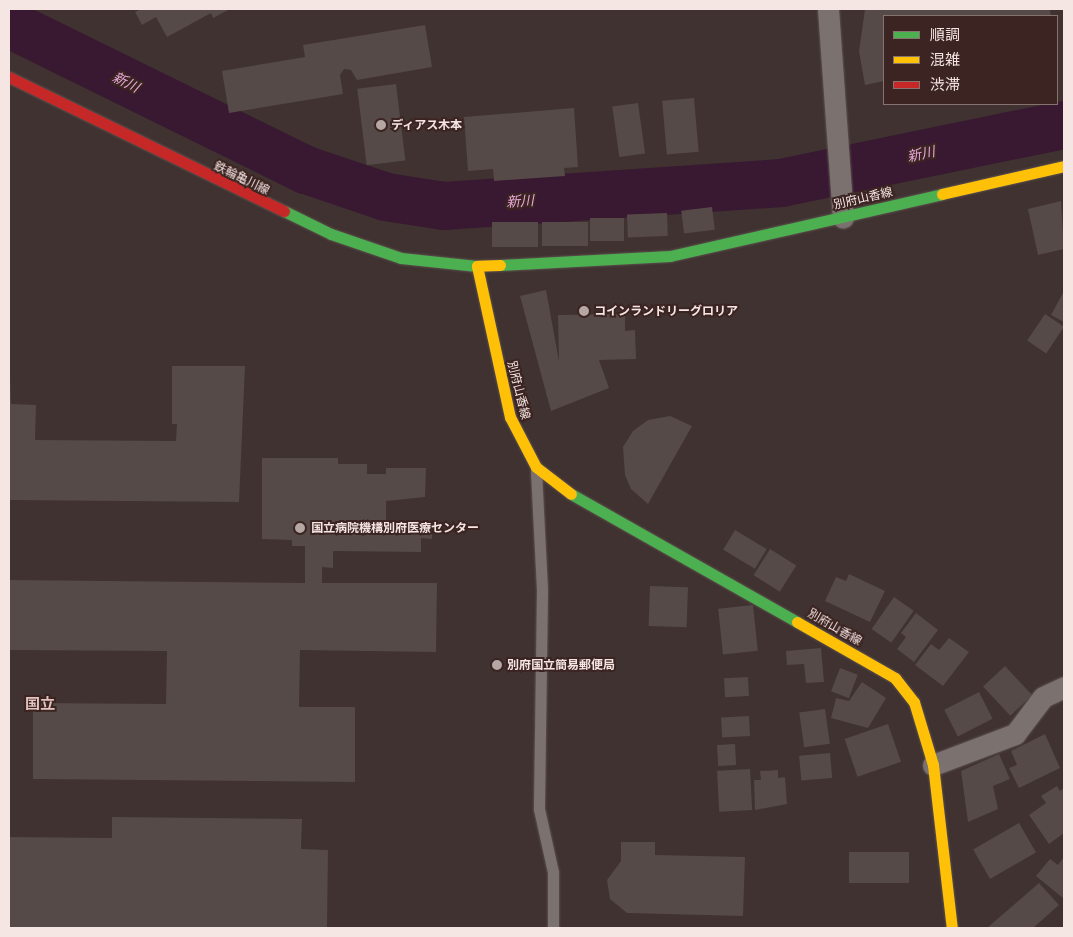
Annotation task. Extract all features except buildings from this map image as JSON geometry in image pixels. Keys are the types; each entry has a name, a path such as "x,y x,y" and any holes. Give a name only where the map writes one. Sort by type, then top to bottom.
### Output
{"main road":[{"name":"鉄輪亀川線","path":"9,77 331,234 401,258 477,266"},
{"name":"別府山香線","path":"952,928 933,765 914,702 895,678 570,493 536,467 510,417 477,266 670,256 1064,166"}],"street":[{"path":"828,9 843,217"},
{"path":"933,765 1015,734 1043,697 1064,687"}],"lane":[{"path":"536,467 542,590 539,809 553,872 553,928"}],"waterway":[{"name":"新川","path":"9,24 306,170 386,197 444,206 781,183 1064,125"}],"traffic: fast":[{"path":"500,265 670,256 942,194"},
{"path":"284,211 331,234 401,258 477,266"},
{"path":"571,494 797,622"}],"traffic: slow":[{"path":"942,194 1064,166"},
{"path":"500,265 477,266 510,417 536,467 571,494"},
{"path":"797,622 895,678 914,702 933,765 952,928"}],"traffic: jam":[{"path":"9,77 284,211"}],"place":[{"name":"ディアス木本","path":"381,125"},
{"name":"コインランドリーグロリア","path":"584,311"},
{"name":"国立病院機構別府医療センター","path":"300,528"},
{"name":"別府国立簡易郵便局","path":"497,665"}],"district":[{"name":"国立","path":"40,704"}]}
